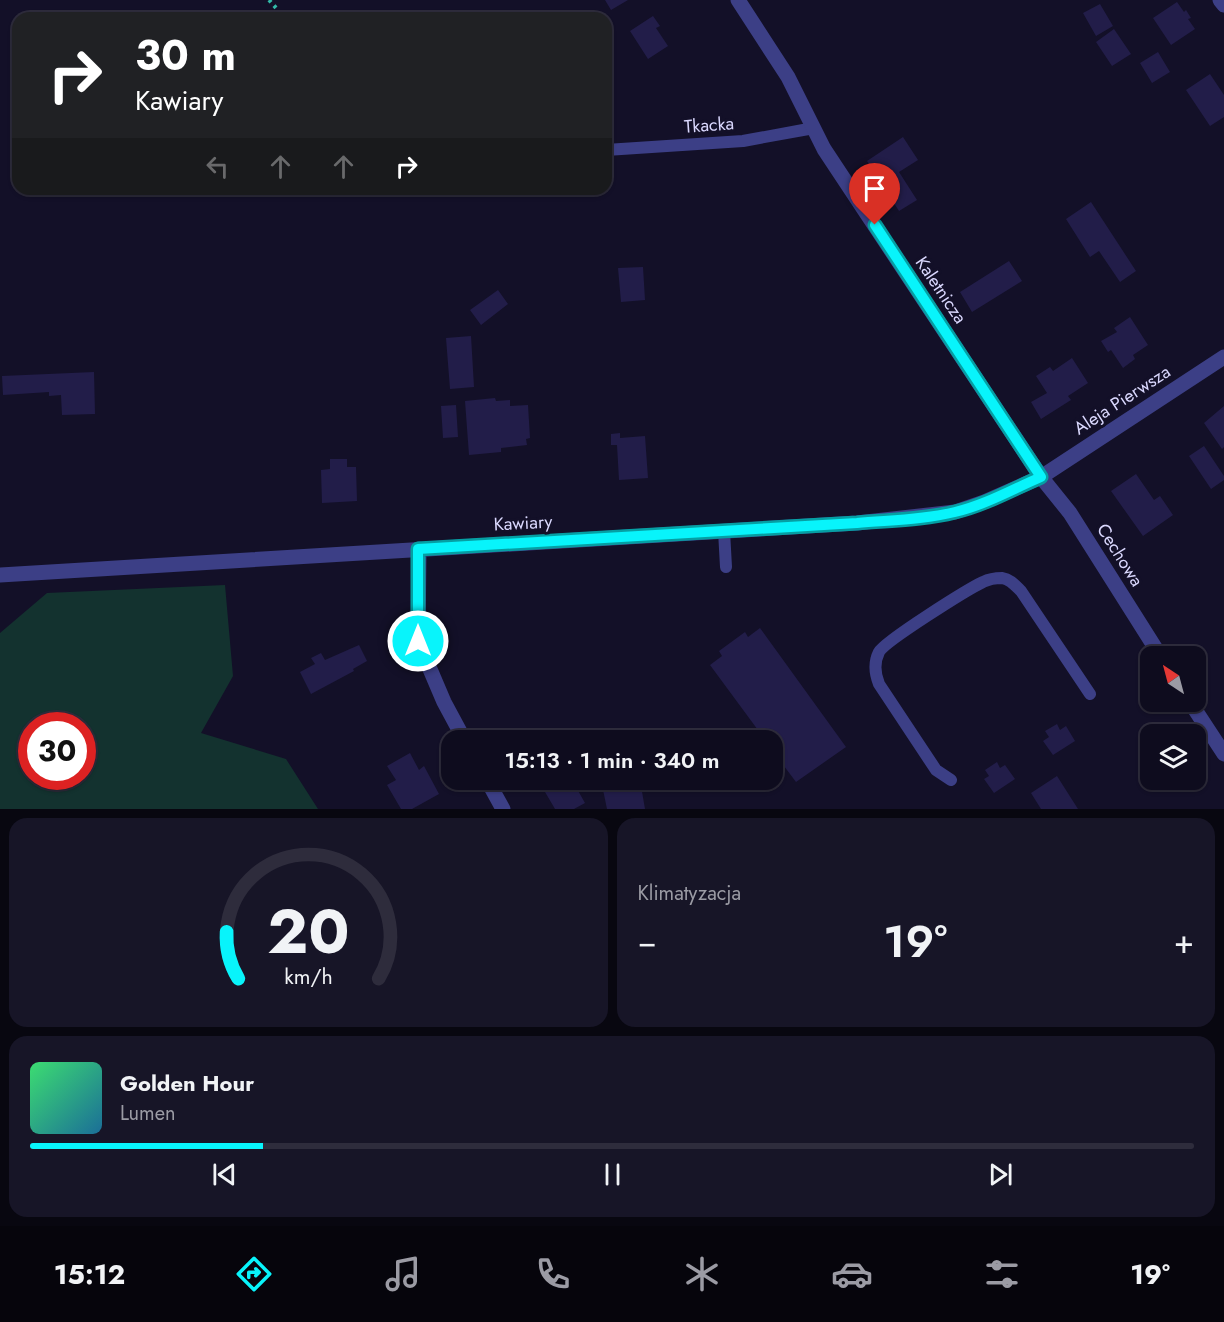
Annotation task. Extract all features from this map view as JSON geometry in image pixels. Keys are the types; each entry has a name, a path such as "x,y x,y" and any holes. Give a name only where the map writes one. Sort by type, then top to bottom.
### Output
{"street":[{"name":"Kaletnicza","path":"738,0 788,77 824,149 1041,477"},
{"path":"1220,0 1224,5"},
{"name":"Aleja Pierwsza","path":"1041,477 1224,357"},
{"name":"Kawiary","path":"0,575 857,523 947,514 984,502 1041,477"},
{"name":"Cechowa","path":"1041,477 1070,513 1154,646"},
{"path":"418,549 418,641 444,702 459,730"},
{"path":"1197,712 1224,754"},
{"path":"493,790 503,809"}],"lane":[{"name":"Tkacka","path":"612,150 743,141 813,128"},
{"path":"724,531 726,567"},
{"path":"951,780 936,770 914,737 879,684 876,667 879,654 890,641 972,588 991,579 1002,578 1011,581 1021,591 1090,694"}],"path":[{"path":"269,0 280,12"}],"green space":[{"path":"225,585 233,676 201,733 286,759 318,809 0,809 0,633 47,593"}],"building":[{"path":"605,0 628,0 611,10"},
{"path":"1177,2 1184,12 1186,10 1191,18 1188,19 1195,29 1171,45 1153,18"},
{"path":"1100,4 1113,26 1096,36 1083,13"},
{"path":"653,16 660,26 656,28 668,46 648,59 630,31"},
{"path":"1114,29 1131,54 1112,66 1096,42"},
{"path":"1158,52 1170,72 1152,83 1140,63"},
{"path":"1210,74 1224,95 1224,117 1210,126 1186,90"},
{"path":"903,137 918,160 899,172 917,200 899,211 867,161"},
{"path":"1091,202 1136,271 1120,282 1099,251 1090,257 1066,219"},
{"path":"1009,261 1022,281 972,312 960,292"},
{"path":"643,267 645,300 621,302 618,268"},
{"path":"498,290 508,304 481,325 470,310"},
{"path":"1130,317 1148,345 1133,355 1135,359 1123,368 1111,350 1108,352 1101,341 1117,332 1114,328"},
{"path":"471,336 474,387 450,389 446,338"},
{"path":"1072,358 1088,383 1068,396 1071,400 1041,419 1031,402 1047,393 1036,376 1050,367 1053,371"},
{"path":"94,372 95,414 62,415 61,395 49,396 49,392 3,395 2,376"},
{"path":"495,398 496,401 510,400 510,406 528,405 530,438 526,439 527,445 501,448 501,452 469,455 465,401"},
{"path":"456,405 458,437 443,438 441,406"},
{"path":"1224,406 1224,447 1222,449 1204,423"},
{"path":"620,433 620,438 645,436 648,478 619,480 617,445 611,445 611,434"},
{"path":"1204,446 1224,476 1224,480 1211,489 1189,456"},
{"path":"330,459 347,459 347,467 356,467 357,501 322,503 321,470 330,469"},
{"path":"1136,474 1154,500 1160,496 1173,515 1143,536 1111,491"},
{"path":"760,628 846,747 796,782 783,765 783,730 758,730 710,665 722,656 719,651 745,632 748,637"},
{"path":"359,645 367,661 353,669 354,671 311,694 300,672 315,664 311,658 321,653 325,660"},
{"path":"1057,724 1060,730 1066,726 1075,741 1053,755 1043,741 1049,737 1045,731"},
{"path":"410,753 419,770 424,766 439,794 412,809 401,809 387,785 396,780 387,766"},
{"path":"997,762 1000,768 1005,765 1015,779 994,793 984,779 989,776 985,770"},
{"path":"1057,776 1078,809 1041,809 1031,793"},
{"path":"544,790 578,790 585,803 574,809 555,809"},
{"path":"603,790 642,790 645,809 607,809"}],"route":[{"path":"418,641 418,549 929,517 955,512 984,502 1041,477 875,225"}]}
